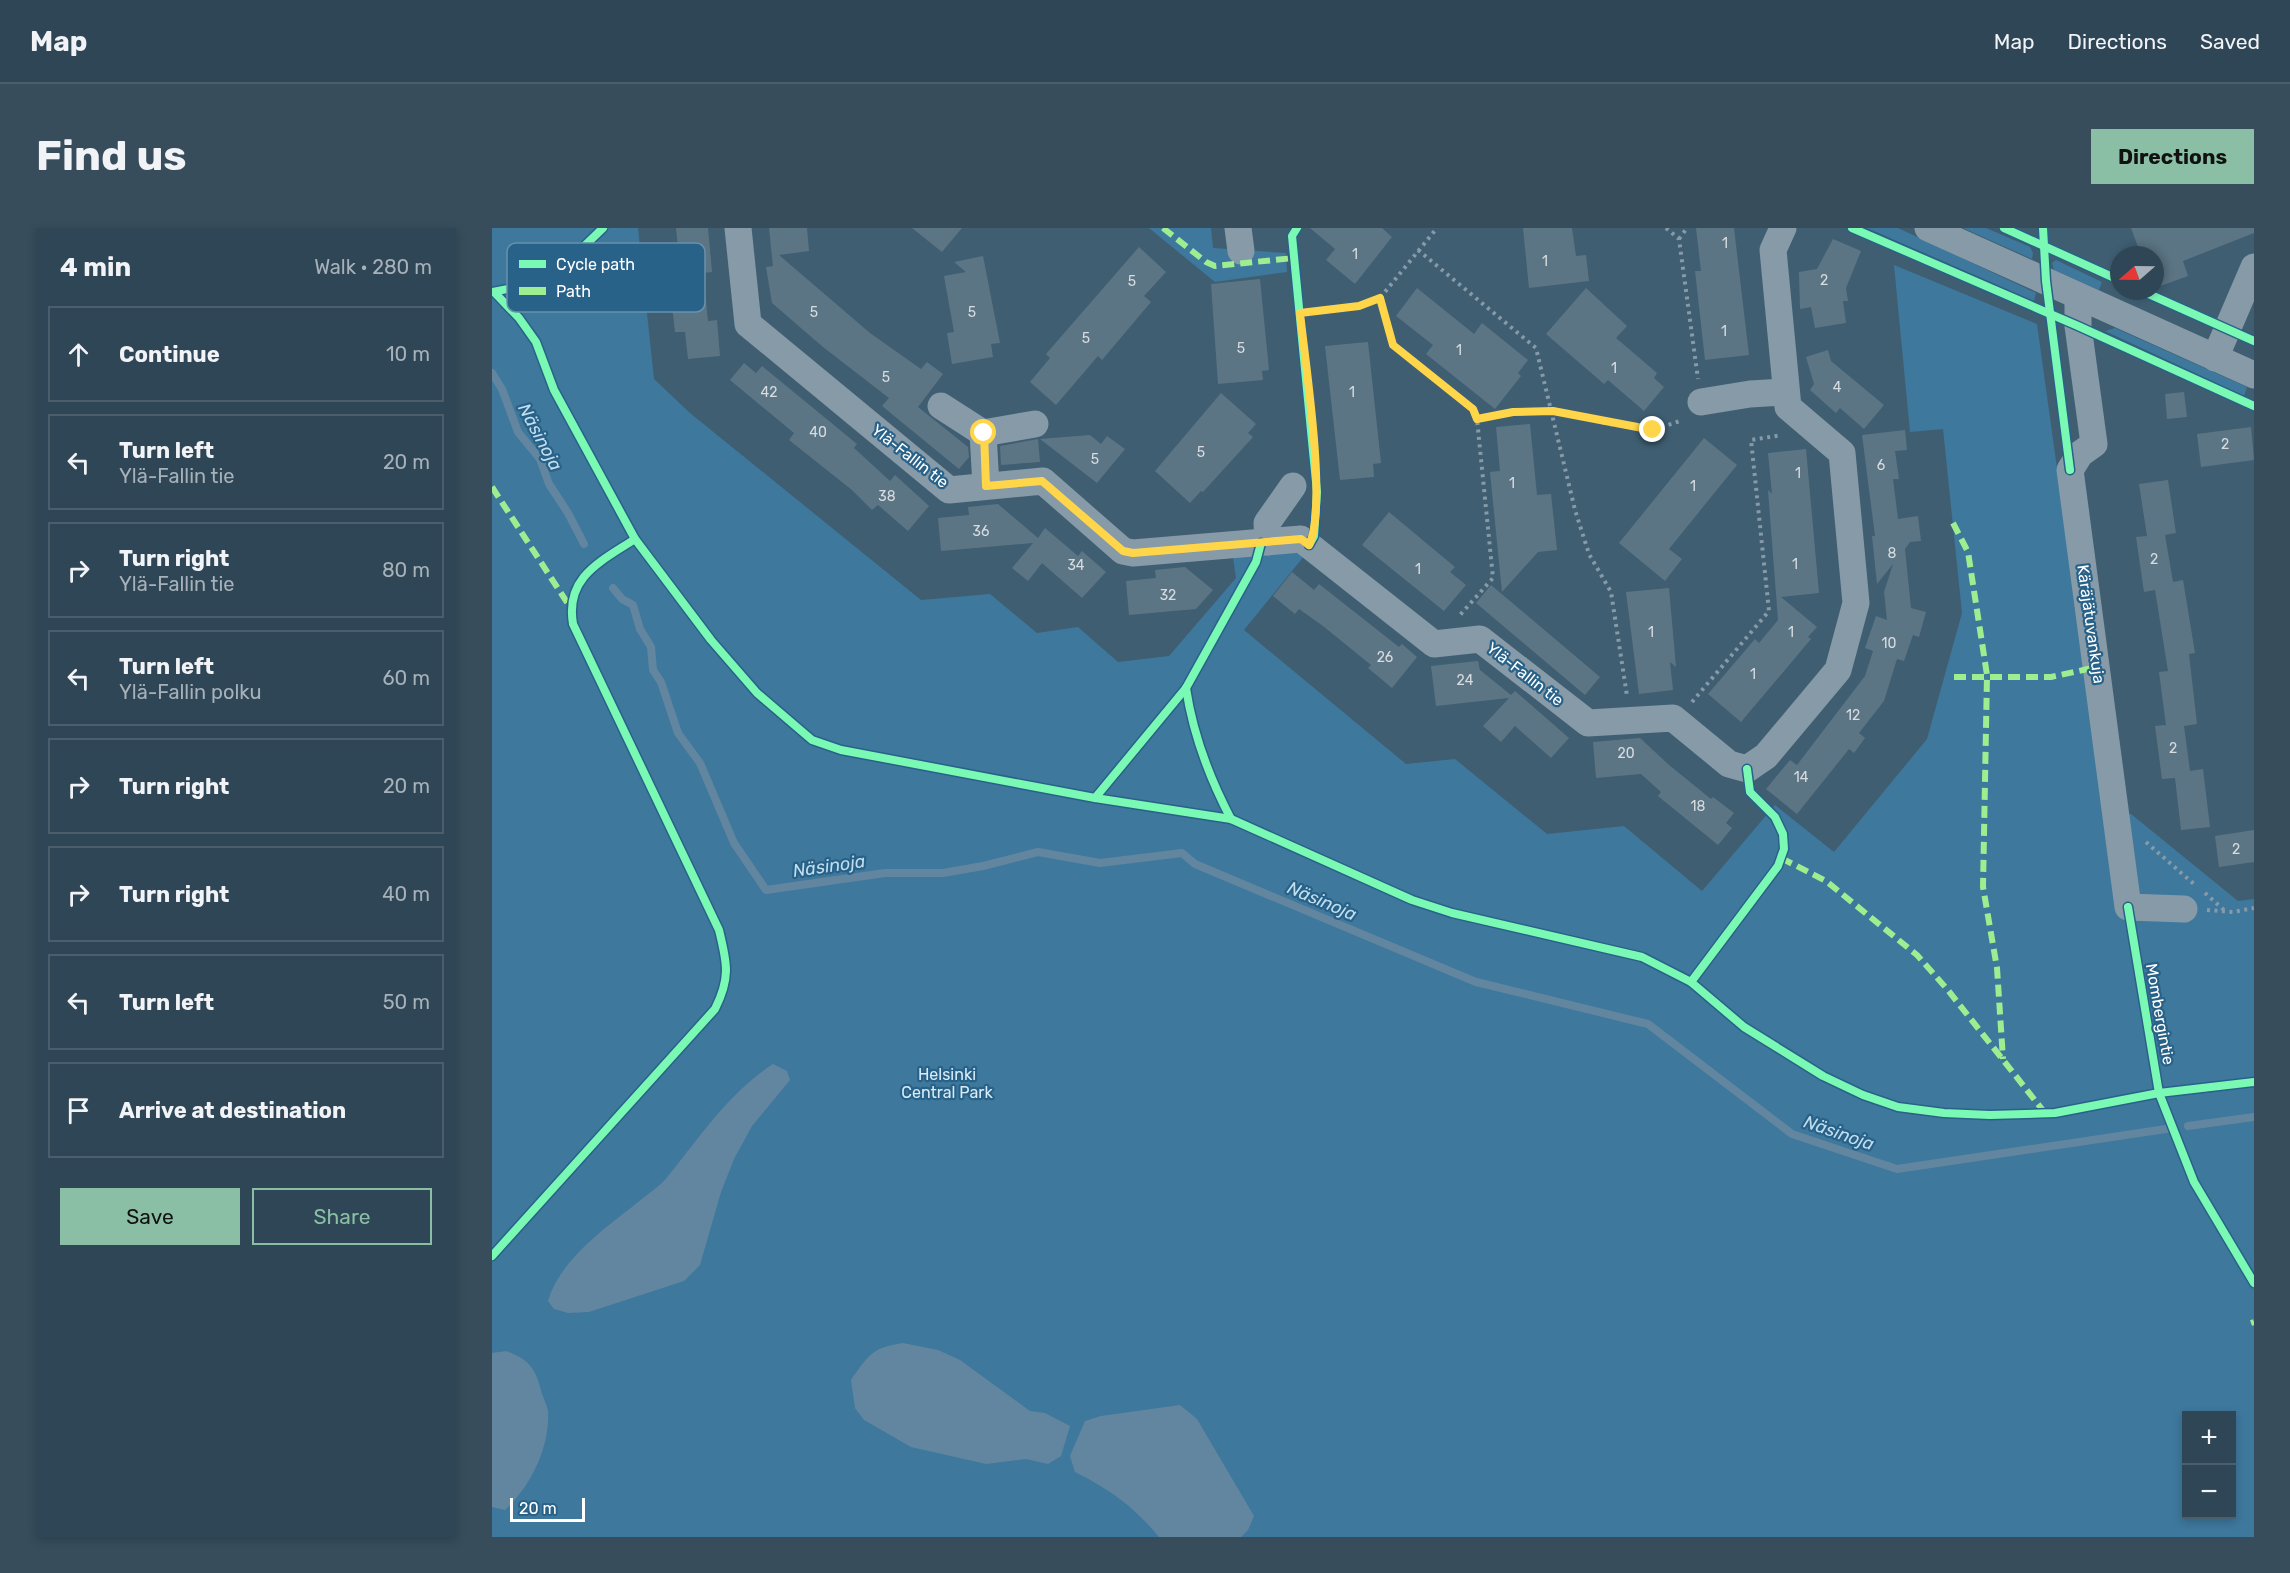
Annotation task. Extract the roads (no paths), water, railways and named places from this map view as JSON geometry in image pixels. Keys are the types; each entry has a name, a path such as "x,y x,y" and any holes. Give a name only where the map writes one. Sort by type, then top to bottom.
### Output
{"street":[{"name":"Ylä-Fallin tie","path":"738,228 748,324 949,490 1042,481 1123,551 1133,553 1301,539 1434,644 1480,639 1588,723 1673,718 1729,764 1747,769 1766,756 1838,670 1856,603 1842,453 1788,407 1773,250 1783,228"},
{"path":"1928,228 2254,375"},
{"path":"2215,358 2254,267"},
{"name":"Käräjätuvankuja","path":"2078,296 2078,326 2094,444 2080,454 2070,470 2128,907 2184,909"},
{"path":"1701,402 1750,394 1786,392"},
{"path":"941,406 984,433 1035,423"},
{"path":"984,433 986,486"},
{"path":"1268,542 1267,523 1293,486"}],"waterway":[{"name":"Näsinoja","path":"492,373 502,389 518,432 540,459 549,484 584,544"},
{"name":"Näsinoja","path":"613,588 622,599 633,605 640,629 651,647 653,670 661,682 678,733 700,763 734,843 766,890 885,873 943,873 1038,852 1100,863 1182,853 1195,864 1476,982 1648,1024 1792,1134 1897,1169 2166,1129"},
{"name":"Näsinoja","path":"2188,1126 2254,1117"}],"park label":[{"name":"Helsinki Central Park","path":"947,1083"}]}
